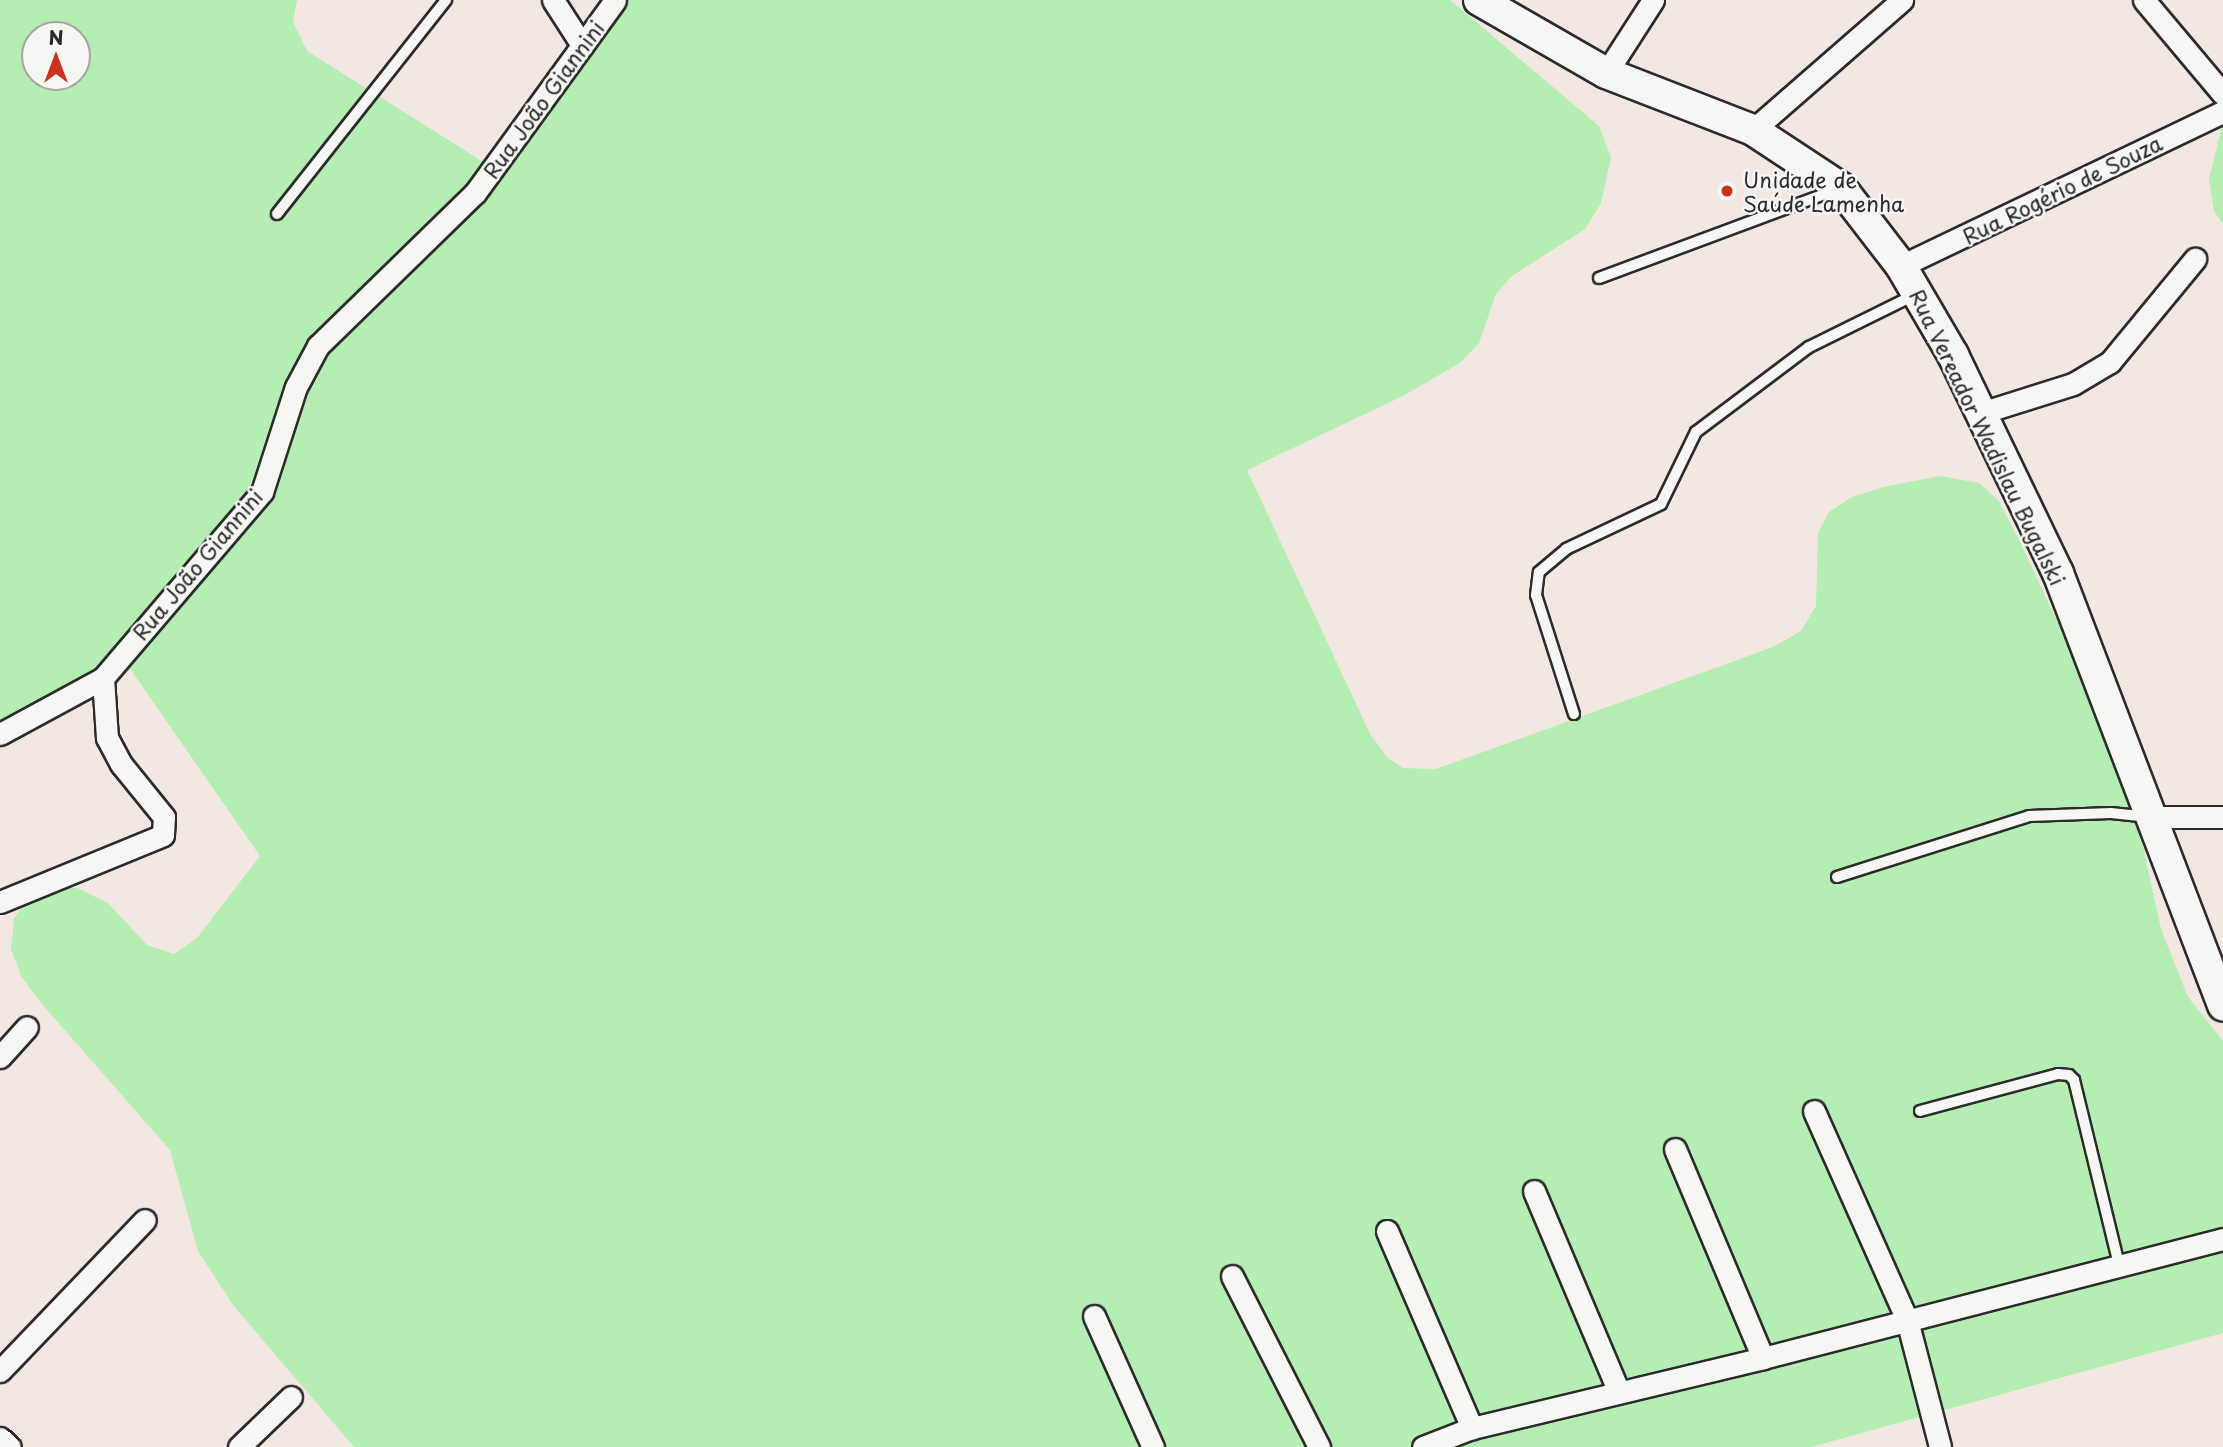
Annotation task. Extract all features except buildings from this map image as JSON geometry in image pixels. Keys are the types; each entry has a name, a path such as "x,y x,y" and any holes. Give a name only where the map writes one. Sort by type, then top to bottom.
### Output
{"main road":[{"name":"Rua Vereador Wadislau Bugalski","path":"1479,0 1606,73 1753,130 1841,188 1901,266 1920,293 2057,573 2223,1006"}],"street":[{"path":"553,0 582,45"},
{"name":"Rua João Giannini","path":"103,678 262,492 296,387 318,346 475,193 615,0"},
{"path":"1606,73 1653,0"},
{"path":"1753,130 1902,0"},
{"path":"2144,0 2223,94"},
{"name":"Rua Rogério de Souza","path":"1901,266 2223,112"},
{"path":"1980,413 2073,384 2110,362 2195,258"},
{"path":"0,733 103,678 107,738 121,764 164,817 163,835 0,902"},
{"path":"2150,817 2223,817"},
{"path":"0,1057 27,1027"},
{"path":"1814,1111 1907,1320 1940,1447"},
{"path":"1675,1149 1763,1358"},
{"path":"1534,1191 1618,1390"},
{"path":"0,1371 145,1220"},
{"path":"1387,1231 1472,1428"},
{"path":"1423,1447 1472,1428 1618,1390 1763,1358 2223,1239"},
{"path":"1232,1276 1319,1447"},
{"path":"1094,1316 1153,1447"},
{"path":"239,1447 291,1397"},
{"path":"0,1438 10,1447"}],"lane":[{"path":"277,214 446,0"},
{"path":"1599,278 1841,188"},
{"path":"1574,714 1536,595 1539,572 1566,549 1661,505 1696,432 1809,347 1920,293"},
{"path":"1837,877 2029,817 2111,813 2150,817"},
{"path":"1920,1111 2058,1074 2069,1075 2074,1080 2119,1264"}],"green space":[{"path":"0,0 297,0 293,22 307,51 496,170 618,0 1450,0 1599,126 1611,157 1601,203 1585,229 1512,276 1496,294 1479,343 1460,363 1403,396 1247,470 1370,734 1388,758 1403,768 1436,769 1773,647 1801,631 1816,606 1818,533 1829,512 1852,497 1883,487 1940,476 1979,483 1998,500 2018,538 2112,738 2139,828 2161,929 2188,997 2223,1041 2223,1333 1811,1447 354,1447 233,1305 198,1251 170,1150 41,1003 21,976 11,949 14,919 24,903 54,888 77,888 108,903 147,945 174,954 197,938 260,856 131,670 20,715 0,730"},
{"path":"2223,122 2223,224 2214,211 2209,179"}],"place":[{"name":"Unidade de Saúde Lamenha","path":"1727,191"}]}
